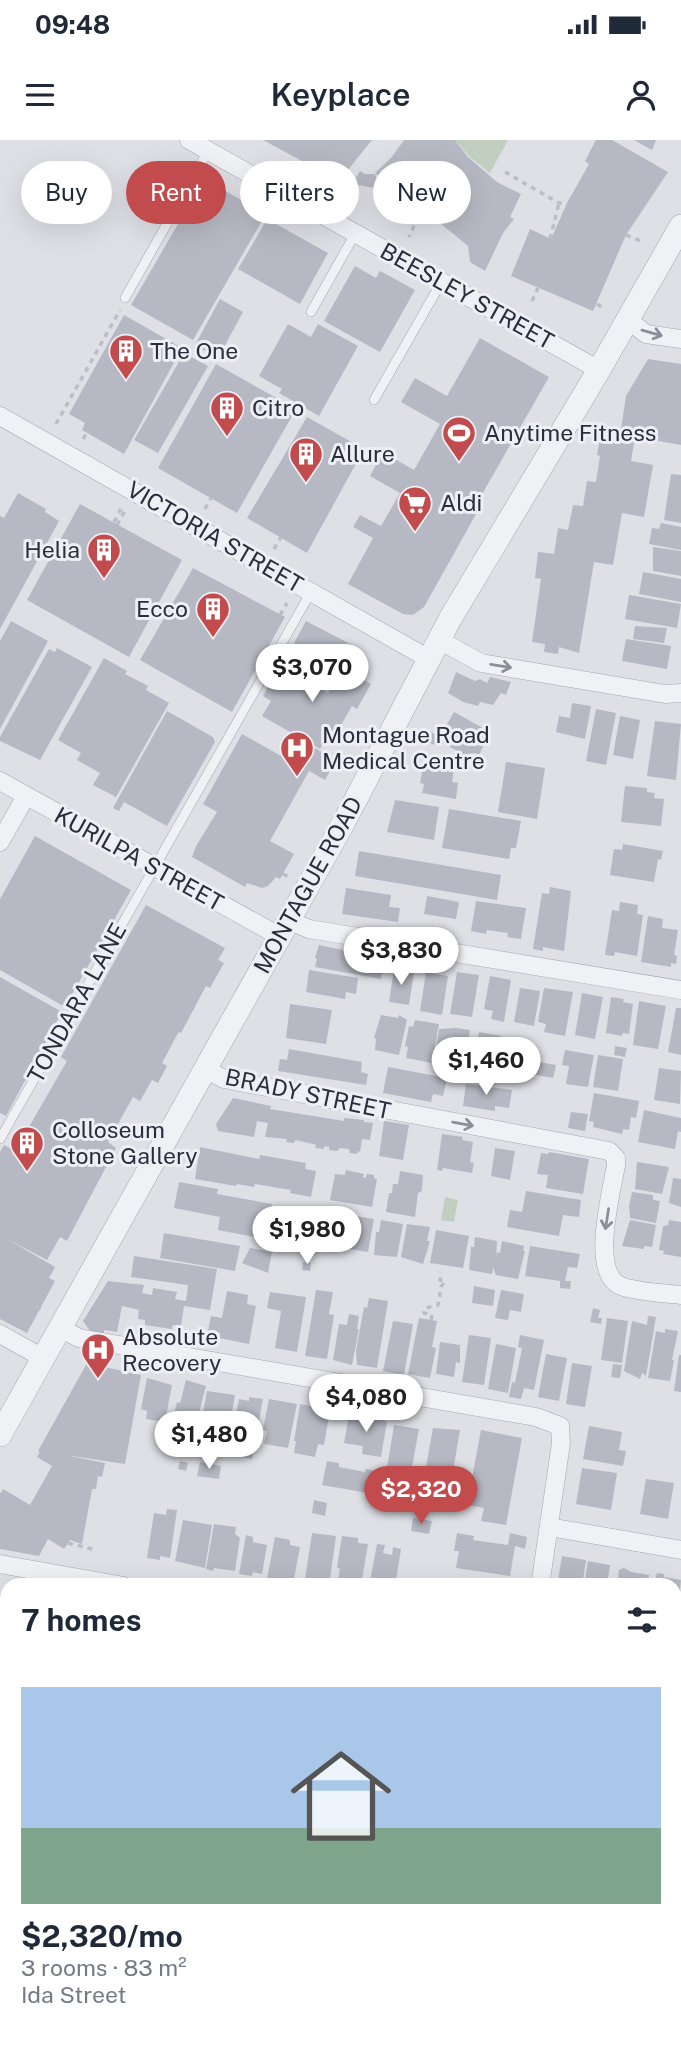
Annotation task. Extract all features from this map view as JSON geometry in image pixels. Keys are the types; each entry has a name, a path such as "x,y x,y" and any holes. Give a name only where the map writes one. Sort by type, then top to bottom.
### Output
{"street":[{"name":"BEESLEY STREET","path":"196,143 599,370"},
{"name":"MONTAGUE ROAD","path":"0,1435 345,820 434,650 681,226"},
{"path":"627,319 646,334 681,339"},
{"name":"VICTORIA STREET","path":"0,416 311,592 434,650 481,663 665,694 681,693"},
{"name":"KURILPA STREET","path":"0,781 154,867 283,928 309,929 681,990"},
{"path":"0,842 26,796"},
{"name":"BRADY STREET","path":"205,1069 224,1079 610,1151 616,1158 603,1251 612,1279 621,1286 681,1295"},
{"path":"60,1328 79,1338 536,1417 560,1426 561,1443 541,1578"},
{"path":"0,1334 43,1358"},
{"path":"549,1527 681,1550"},
{"path":"0,1564 79,1578"}],"lane":[{"path":"125,298 196,143"},
{"path":"311,312 355,234"},
{"path":"373,400 442,281"},
{"name":"TONDARA LANE","path":"0,1139 311,592"}],"path":[{"path":"505,172 559,203 567,203"},
{"path":"550,239 559,203"},
{"path":"410,237 416,224"},
{"path":"626,235 641,241"},
{"path":"532,301 538,288"},
{"path":"597,304 603,308"},
{"path":"83,439 87,433"},
{"path":"205,509 211,498"},
{"path":"115,524 123,510"},
{"path":"274,549 281,537"},
{"path":"280,615 287,603"},
{"path":"283,874 289,877"},
{"path":"431,1320 432,1315 424,1313 425,1308 438,1306 441,1287 445,1281 440,1280 441,1272"},
{"path":"36,1307 44,1311"},
{"path":"68,1542 96,1550"}],"green space":[{"path":"455,140 508,140 490,173"},
{"path":"445,1197 458,1200 454,1222 441,1220"}],"building":[{"path":"263,140 372,140 355,161 302,161"},
{"path":"404,140 455,140 468,157 497,182 521,194 510,217 514,219 503,233 485,271 470,262 468,246 441,224 471,224 471,161 388,161"},
{"path":"596,140 612,140 668,172 626,235 593,311 511,276 530,229 551,239 589,164 585,161"},
{"path":"634,140 656,140 652,150"},
{"path":"359,173 373,174 373,188 359,185"},
{"path":"226,191 240,199 240,224 260,224 193,340 131,305 178,224 226,224"},
{"path":"264,224 276,224 328,253 300,304 238,269"},
{"path":"355,266 376,278 380,271 415,290 380,352 324,321"},
{"path":"220,299 243,312 218,358 195,345"},
{"name":"The One","path":"124,315 182,348 124,454 82,430 85,423 69,414"},
{"path":"288,324 311,337 318,324 358,346 319,416 279,393 282,389 259,376"},
{"path":"480,338 549,377 477,503 480,507 424,607 413,615 403,614 348,584 373,538 353,527 360,515 381,526 400,493 370,476 383,452 414,470 440,424 401,402 415,378 447,396"},
{"path":"184,353 208,366 158,453 134,440"},
{"path":"648,359 681,364 681,445 635,437 631,461 653,465 644,517 622,513 613,565 594,562 579,653 559,647 558,654 544,652 545,644 532,642 541,579 535,578 538,552 554,554 558,528 568,530 573,505 583,506 587,481 596,482 601,432 620,436 626,396"},
{"name":"Citro","path":"216,364 296,409 237,513 158,468"},
{"name":"Allure","path":"307,417 364,449 307,553 247,518"},
{"path":"671,474 681,475 681,523 664,520"},
{"path":"18,493 46,509 45,512 59,521 0,629 0,516 4,518"},
{"name":"Helia","path":"80,504 182,560 129,657 27,600"},
{"path":"661,523 681,527 681,550 649,544 652,528 659,529"},
{"path":"653,547 681,551 681,576 653,571"},
{"name":"Ecco","path":"193,568 285,617 232,712 140,660"},
{"path":"643,572 681,579 681,602 639,594"},
{"path":"629,595 681,604 677,628 625,619"},
{"path":"11,621 48,641 0,729 0,641"},
{"path":"306,621 354,646 341,669 294,643"},
{"path":"635,626 667,628 664,643 633,639"},
{"path":"626,639 671,646 667,669 622,661"},
{"path":"57,648 92,667 40,760 0,741 0,737 49,649 55,652"},
{"path":"104,658 127,671 125,674 148,686 146,690 169,703 116,797 93,785 100,773 77,760 81,753 58,740"},
{"path":"280,665 328,693 342,668 371,684 357,709 352,706 334,737 328,734 320,749 262,716 271,701 263,696"},
{"path":"456,672 475,681 480,679 487,683 490,677 511,682 506,695 501,693 493,705 480,702 478,706 463,702 448,693"},
{"path":"572,703 591,706 585,739 556,732 559,716 570,718"},
{"path":"596,709 616,713 606,765 586,761"},
{"path":"167,711 213,737 215,742 167,826 124,802 119,811 113,808"},
{"path":"454,712 490,732 479,755 464,755 440,741 437,746 421,739 425,730 440,736"},
{"path":"620,716 640,720 633,759 613,755"},
{"path":"655,721 681,724 676,780 647,776"},
{"path":"242,734 292,762 304,742 336,760 325,780 309,771 270,841 294,854 280,879 276,877 268,886 262,888 247,883 245,887 192,857 217,812 203,804"},
{"path":"428,756 455,761 452,782 458,783 456,799 422,793 424,784 420,783 424,762 427,762"},
{"path":"506,762 545,768 537,819 498,812"},
{"path":"625,786 647,788 647,792 655,793 654,798 664,799 661,826 621,822"},
{"path":"395,800 439,807 434,840 387,832"},
{"path":"449,809 521,821 516,848 511,848 509,859 442,848"},
{"path":"35,836 131,890 65,1007 0,970 0,899"},
{"path":"623,844 663,851 661,860 658,859 654,882 610,875 614,849 622,850"},
{"path":"359,851 501,875 497,900 355,876"},
{"path":"550,887 571,891 564,951 543,947 543,951 533,949 542,893 549,894"},
{"path":"346,888 391,895 389,907 400,908 398,922 342,914"},
{"path":"427,896 459,902 456,919 424,914"},
{"path":"476,901 526,908 521,939 507,937 508,933 487,930 486,934 471,931"},
{"path":"620,902 638,905 637,914 643,915 637,956 615,952 614,956 605,955 612,910 619,911"},
{"path":"146,905 225,948 218,960 224,963 210,988 206,986 181,1033 177,1035 162,1063 167,1066 158,1083 152,1080 140,1101 133,1097 108,1142 116,1148 67,1241 60,1237 47,1260 7,1239 55,1267 49,1278 55,1281 27,1333 0,1319 0,1152 4,1145 15,1151 67,1061 61,1057"},
{"path":"648,916 663,919 662,928 678,930 674,955 677,956 676,964 671,963 671,967 641,962"},
{"path":"319,945 384,961 381,979 315,967"},
{"path":"394,969 414,972 409,1005 389,1002"},
{"path":"309,970 358,978 356,994 346,992 345,999 306,992"},
{"path":"426,972 448,976 442,1015 420,1011"},
{"path":"457,972 479,975 472,1017 450,1014"},
{"path":"490,976 511,980 504,1022 491,1019 493,1011 484,1009"},
{"path":"0,977 62,1012 6,1116 0,1113"},
{"path":"520,988 540,991 534,1026 514,1022"},
{"path":"544,988 573,992 565,1036 544,1032 546,1024 538,1022"},
{"path":"582,993 603,997 595,1039 575,1035"},
{"path":"611,997 633,1004 629,1034 623,1033 622,1036 606,1033"},
{"path":"639,1001 666,1006 658,1049 633,1045"},
{"path":"290,1004 332,1010 326,1044 286,1038"},
{"path":"676,1008 681,1008 681,1055 668,1052"},
{"path":"381,1015 398,1018 399,1015 407,1020 399,1055 375,1050 374,1038"},
{"path":"415,1020 439,1024 432,1063 406,1058 408,1047 405,1046 409,1026 413,1027"},
{"path":"439,1029 470,1030 464,1066 439,1062 440,1050 436,1049"},
{"path":"479,1032 501,1036 495,1073 472,1069"},
{"path":"520,1043 530,1045 525,1072 516,1070 516,1074 500,1071 504,1047 513,1048 513,1045 520,1046"},
{"path":"615,1046 627,1048 625,1057 614,1055"},
{"path":"289,1049 362,1062 361,1072 368,1074 366,1085 278,1071 280,1059 287,1060"},
{"path":"565,1050 594,1055 588,1087 566,1084 569,1066 562,1065"},
{"path":"598,1055 623,1059 618,1091 593,1087"},
{"path":"533,1061 556,1065 553,1078 531,1074"},
{"path":"388,1067 447,1078 443,1096 433,1094 431,1102 383,1093"},
{"path":"659,1068 681,1071 680,1104 654,1100"},
{"path":"466,1084 512,1090 509,1108 495,1106 495,1111 463,1106"},
{"path":"594,1093 639,1101 636,1118 631,1117 629,1130 623,1129 622,1134 593,1127 594,1122 589,1121"},
{"path":"233,1098 271,1106 270,1109 344,1121 344,1118 364,1120 373,1123 370,1140 362,1139 360,1152 357,1154 350,1153 349,1149 340,1148 337,1151 324,1146 324,1149 315,1148 316,1145 295,1140 294,1143 286,1142 287,1139 265,1137 268,1123 257,1121 254,1137 218,1131 216,1124"},
{"path":"644,1110 681,1118 681,1132 678,1131 675,1149 638,1142"},
{"path":"571,1112 588,1114 585,1131 568,1128"},
{"path":"384,1121 409,1125 403,1160 379,1156"},
{"path":"442,1134 463,1137 462,1140 473,1142 470,1162 474,1163 472,1173 443,1168 442,1171 437,1170"},
{"path":"200,1147 259,1159 260,1155 306,1163 305,1169 316,1171 311,1197 290,1193 291,1190 255,1184 254,1187 236,1186 195,1179"},
{"path":"495,1148 515,1151 510,1180 491,1176"},
{"path":"541,1153 589,1159 583,1194 546,1188 548,1175 537,1174"},
{"path":"637,1162 669,1167 662,1194 635,1189"},
{"path":"346,1170 364,1174 363,1177 366,1178 367,1174 374,1175 377,1179 372,1207 330,1200 335,1174 345,1175"},
{"path":"400,1171 423,1175 415,1217 386,1212 389,1193 392,1193 393,1184 398,1184"},
{"path":"673,1178 681,1179 681,1207 669,1203"},
{"path":"179,1182 218,1189 217,1194 272,1204 266,1239 218,1230 220,1217 174,1208"},
{"path":"526,1191 581,1200 579,1217 563,1215 559,1236 507,1227 510,1210 522,1212"},
{"path":"632,1192 653,1195 653,1200 660,1201 656,1223 630,1218"},
{"path":"295,1206 316,1210 311,1242 291,1241 289,1237 290,1215 293,1215"},
{"path":"320,1210 343,1214 342,1233 339,1232 337,1246 333,1248 315,1243"},
{"path":"349,1215 374,1219 368,1252 344,1248"},
{"path":"381,1220 403,1224 397,1257 374,1255 376,1232 379,1232"},
{"path":"630,1220 656,1225 652,1247 644,1246 644,1249 622,1246"},
{"path":"669,1220 681,1222 681,1257 663,1254 664,1251 659,1250 663,1226 668,1225"},
{"path":"407,1224 430,1227 427,1241 430,1241 423,1264 401,1257"},
{"path":"436,1230 469,1236 463,1268 430,1263"},
{"path":"164,1233 240,1246 235,1271 160,1258"},
{"path":"475,1237 497,1241 496,1258 497,1252 500,1253 502,1241 524,1246 518,1279 496,1275 493,1267 492,1274 469,1270 471,1247 474,1247"},
{"path":"530,1246 580,1254 577,1268 568,1267 565,1281 571,1281 570,1289 560,1288 560,1281 525,1276"},
{"path":"250,1248 272,1252 268,1273 242,1263"},
{"path":"134,1256 217,1269 210,1310 184,1306 181,1326 173,1325 172,1329 145,1325 145,1320 138,1319 139,1310 122,1306 117,1332 104,1330 104,1334 90,1331 83,1321 108,1281 144,1285 142,1293 152,1295 153,1288 177,1292 175,1299 186,1301 188,1285 131,1277"},
{"path":"303,1262 311,1263 310,1271 302,1270"},
{"path":"474,1286 495,1290 493,1306 472,1303"},
{"path":"316,1290 333,1292 329,1314 334,1315 327,1359 305,1356"},
{"path":"501,1290 524,1294 521,1312 510,1310 508,1320 495,1318"},
{"path":"227,1291 248,1295 247,1304 256,1306 249,1344 219,1338 220,1333 208,1331 211,1316 222,1318"},
{"path":"270,1292 306,1297 297,1352 275,1348 281,1311 267,1308"},
{"path":"369,1298 388,1301 377,1368 357,1365 356,1351 364,1307 367,1308"},
{"path":"593,1308 600,1310 598,1318 602,1318 601,1324 590,1322"},
{"path":"349,1314 359,1316 352,1365 333,1360 339,1324 347,1325"},
{"path":"648,1316 656,1317 646,1376 642,1373 640,1379 624,1371 632,1321 647,1325"},
{"path":"419,1318 437,1321 432,1347 436,1348 430,1378 408,1374"},
{"path":"607,1318 628,1321 622,1363 601,1360"},
{"path":"393,1321 413,1324 404,1375 383,1371"},
{"path":"665,1329 678,1331 670,1381 648,1378 656,1331 665,1333"},
{"path":"469,1335 491,1338 484,1385 462,1382"},
{"path":"520,1335 544,1340 534,1390 524,1388 521,1399 509,1397 512,1382 515,1383 522,1348 518,1347"},
{"path":"440,1342 460,1345 460,1363 456,1362 454,1377 436,1374"},
{"path":"496,1344 516,1348 508,1393 488,1389"},
{"path":"546,1354 567,1358 559,1401 538,1397"},
{"path":"681,1355 681,1392 674,1391"},
{"path":"87,1363 141,1375 125,1464 65,1455 105,1463 102,1477 98,1476 96,1489 92,1489 82,1544 70,1540 64,1549 48,1539 39,1556 0,1549 0,1494 3,1489 30,1505 52,1466 37,1457 40,1452 38,1451"},
{"path":"572,1363 592,1366 585,1407 566,1404"},
{"path":"613,1364 622,1365 620,1378 611,1377"},
{"path":"147,1378 172,1385 165,1422 146,1419 147,1411 141,1409"},
{"path":"186,1380 206,1386 196,1424 173,1418"},
{"path":"207,1391 235,1395 229,1429 201,1424"},
{"path":"249,1397 263,1399 252,1459 228,1455 239,1399 249,1401"},
{"path":"269,1399 297,1404 288,1448 264,1444 267,1431 263,1430"},
{"path":"300,1404 330,1410 324,1445 318,1444 315,1457 294,1453"},
{"path":"349,1415 387,1421 381,1457 362,1454 363,1446 344,1443"},
{"path":"394,1425 419,1429 411,1472 387,1468"},
{"path":"589,1426 622,1432 619,1450 626,1451 623,1466 583,1459"},
{"path":"433,1428 460,1430 450,1489 423,1484"},
{"path":"481,1430 522,1438 506,1525 481,1521 484,1508 467,1505"},
{"path":"180,1461 188,1463 186,1471 178,1469"},
{"path":"327,1461 339,1463 339,1467 365,1472 366,1469 378,1471 374,1494 322,1485"},
{"path":"200,1462 221,1466 219,1479 197,1476"},
{"path":"582,1468 617,1473 611,1510 576,1504"},
{"path":"646,1479 674,1483 668,1519 640,1514"},
{"path":"314,1500 327,1503 325,1516 312,1513"},
{"path":"167,1509 177,1510 170,1558 147,1558 154,1513 166,1515"},
{"path":"413,1518 432,1521 429,1534 411,1531"},
{"path":"183,1520 212,1525 205,1568 175,1561"},
{"path":"214,1524 236,1527 235,1534 240,1538 235,1571 206,1569"},
{"path":"312,1533 336,1536 330,1578 305,1578"},
{"path":"457,1533 474,1536 473,1540 508,1545 510,1533 527,1537 525,1549 515,1546 510,1576 456,1568 459,1551 454,1551"},
{"path":"246,1535 253,1537 253,1542 267,1545 262,1574 239,1574"},
{"path":"342,1536 358,1538 358,1543 368,1544 362,1578 338,1578 340,1569 337,1567"},
{"path":"275,1537 290,1540 290,1545 300,1547 294,1578 267,1578"},
{"path":"377,1544 385,1545 383,1553 392,1555 393,1547 401,1549 396,1578 371,1578"},
{"path":"562,1556 586,1560 583,1578 558,1578"},
{"path":"588,1561 610,1565 608,1578 585,1578"},
{"path":"624,1568 649,1575 649,1578 618,1578 619,1570"},
{"path":"657,1573 670,1578 655,1578"}],"place":[{"name":"The One","path":"126,381"},
{"name":"Citro","path":"227,438"},
{"name":"Anytime Fitness","path":"459,463"},
{"name":"Allure","path":"306,484"},
{"name":"Aldi","path":"415,533"},
{"name":"Helia","path":"104,580"},
{"name":"Ecco","path":"213,639"},
{"name":"Montague Road Medical Centre","path":"297,778"},
{"name":"Colloseum Stone Gallery","path":"27,1173"},
{"name":"Absolute Recovery","path":"98,1380"}]}
